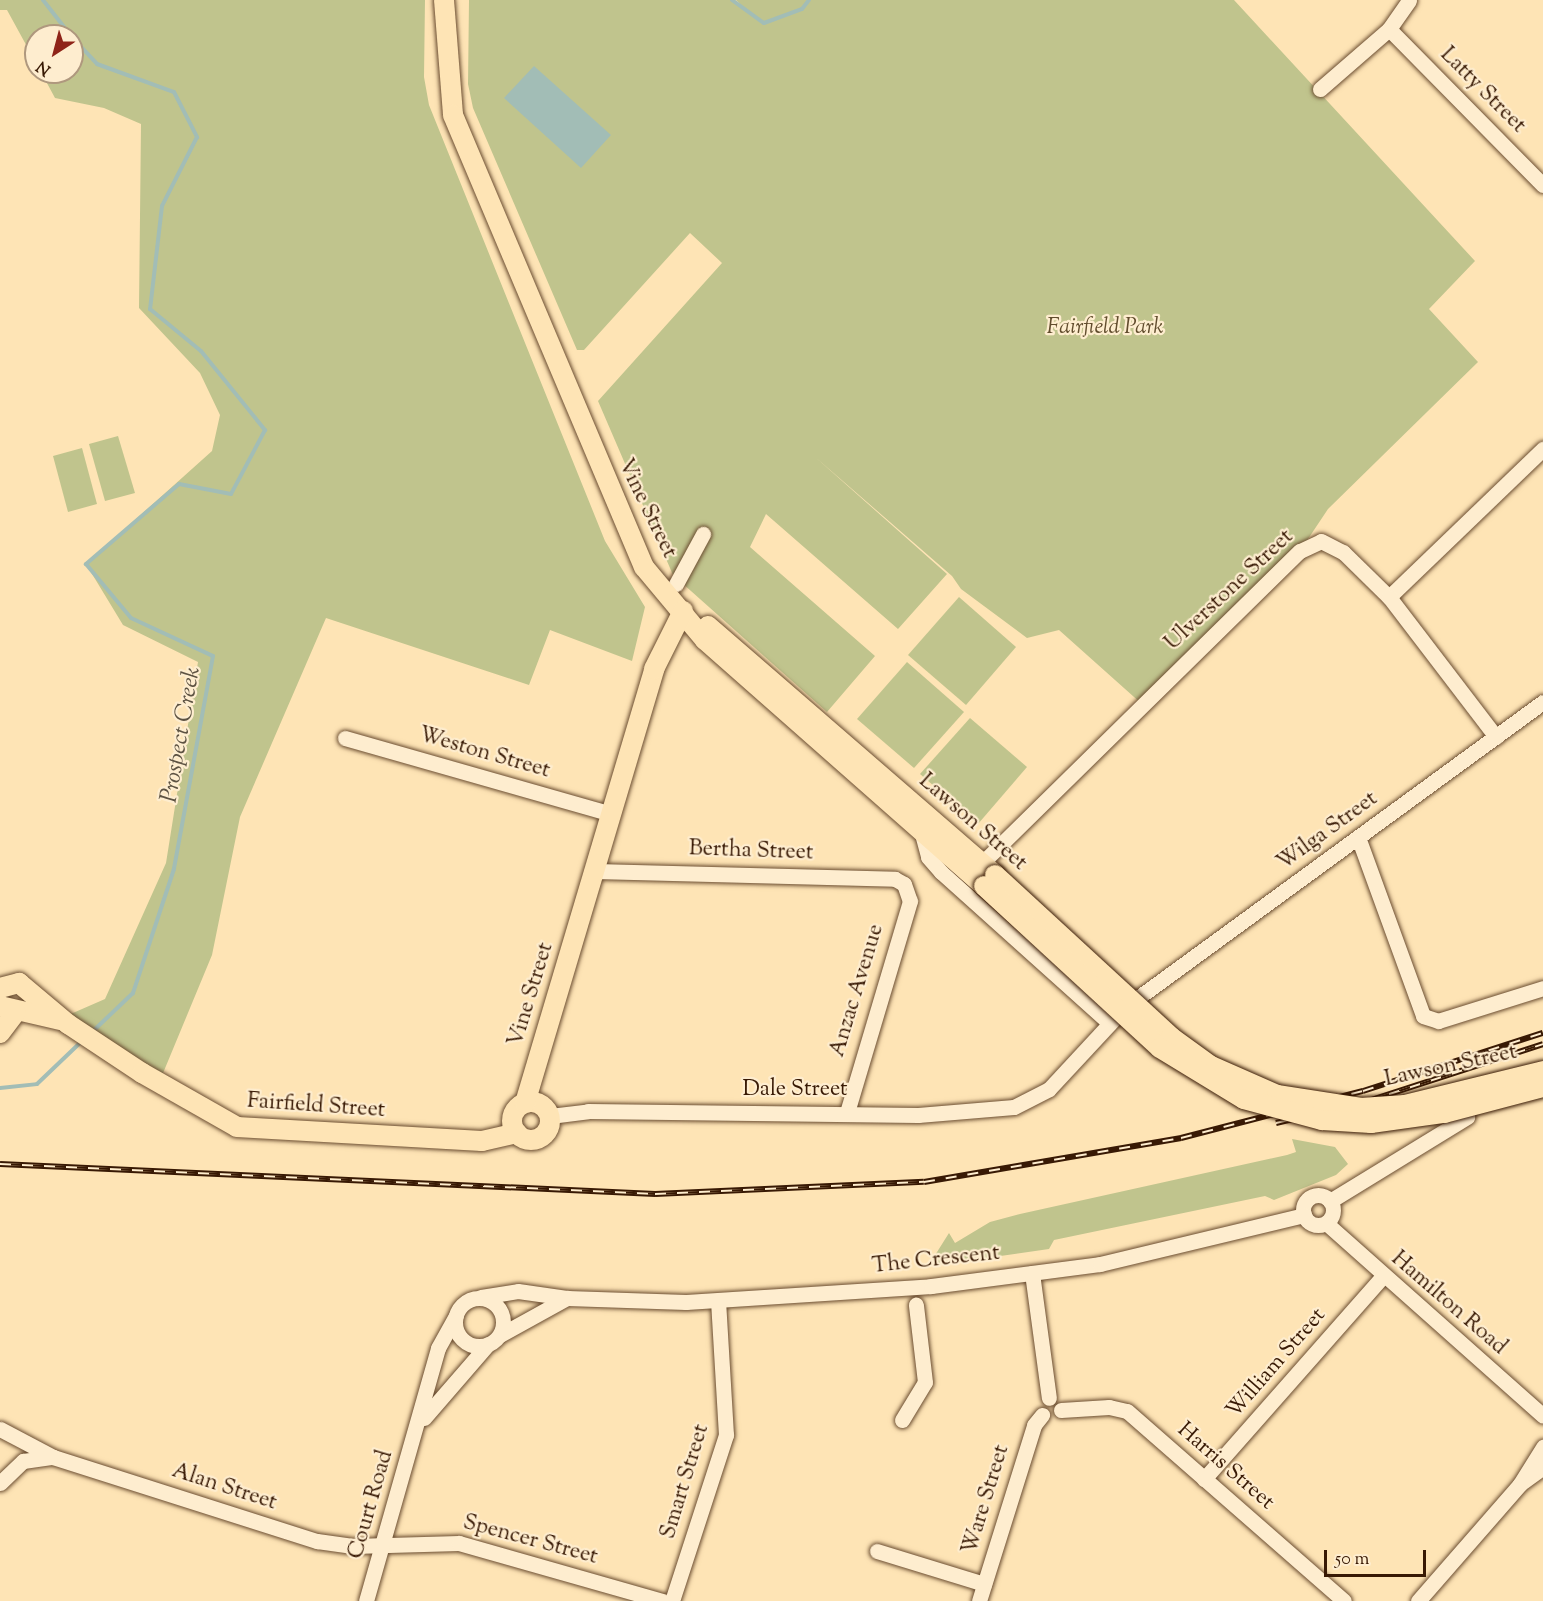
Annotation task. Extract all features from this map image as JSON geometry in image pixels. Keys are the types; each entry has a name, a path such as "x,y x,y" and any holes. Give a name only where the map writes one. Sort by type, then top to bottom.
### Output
{"main road":[{"name":"Vine Street","path":"444,0 453,115 630,541 659,587 683,611 654,669 525,1102"},
{"name":"Lawson Street","path":"683,611 705,640 921,830 987,875 1160,1048 1244,1099 1322,1120 1371,1123 1444,1113 1543,1087"},
{"name":"Lawson Street","path":"683,611 714,630 1171,1037 1211,1065 1277,1095 1361,1108 1405,1105 1543,1071"},
{"path":"0,1034 11,1009 27,1002 10,983"},
{"name":"Fairfield Street","path":"10,983 142,1073 237,1127 482,1141 516,1133"},
{"name":"Fairfield Street","path":"11,1009 68,1024"},
{"path":"525,1102 540,1104 550,1116 549,1129 540,1138 516,1133 513,1115 525,1102"}],"street":[{"path":"1320,89 1389,29 1409,0"},
{"name":"Latty Street","path":"1389,29 1543,185"},
{"path":"1389,597 1543,449"},
{"path":"676,584 703,534"},
{"name":"Ulverstone Street","path":"987,875 1312,544 1336,548 1389,597 1496,737"},
{"name":"Wilga Street","path":"1139,997 1543,702"},
{"name":"Weston Street","path":"345,738 612,814"},
{"name":"Lawson Street","path":"921,830 928,857 941,872 1111,1021 1038,1097"},
{"path":"1358,837 1423,1016 1445,1020 1543,988"},
{"name":"Bertha Street","path":"595,871 895,879 904,884"},
{"name":"Anzac Avenue","path":"847,1112 910,901 904,884"},
{"name":"Dale Street","path":"550,1116 588,1111 984,1111 1038,1097"},
{"path":"1330,1201 1333,1210 1326,1223 1311,1224 1304,1215 1305,1202 1312,1196 1330,1201 1467,1117"},
{"name":"The Crescent","path":"567,1299 718,1301 920,1287 1032,1273 1159,1252 1304,1215"},
{"name":"Hamilton Road","path":"1326,1223 1382,1277 1543,1416"},
{"path":"1032,1273 1049,1398"},
{"name":"William Street","path":"1204,1479 1382,1277"},
{"path":"481,1297 499,1308 504,1321 494,1340 466,1342 457,1331 456,1316 467,1301 481,1297 518,1291 567,1299"},
{"name":"Court Road","path":"421,1422 494,1340 567,1299"},
{"name":"Smart Street","path":"672,1601 726,1435 718,1301"},
{"path":"902,1420 925,1382 916,1305"},
{"name":"Court Road","path":"366,1601 421,1422 438,1348 456,1316"},
{"path":"1049,1398 1060,1402 1061,1410 1051,1419 1042,1415 1041,1405 1049,1398"},
{"name":"Harris Street","path":"1061,1410 1122,1408 1344,1601"},
{"name":"Ware Street","path":"979,1601 1034,1425 1042,1415"},
{"name":"Alan Street","path":"0,1429 53,1457 316,1541 384,1544"},
{"path":"1418,1601 1520,1484 1543,1447"},
{"name":"Alan Street","path":"0,1483 23,1461 53,1457"},
{"path":"1520,1484 1543,1467"},
{"name":"Spencer Street","path":"384,1544 459,1543 663,1601"},
{"path":"877,1551 984,1584"}],"green space":[{"path":"0,0 425,0 424,77 429,105 605,541 645,607 632,661 550,630 529,685 326,618 240,817 212,955 161,1078 66,1016 105,999 166,863 198,662 123,625 86,564 212,451 220,415 200,373 139,308 141,124 104,108 55,98 47,84 84,84 84,24 24,24 24,41 7,10 0,10"},
{"name":"Fairfield Park","path":"469,0 732,0 752,15 736,0 1234,0 1475,261 1429,309 1478,362 1328,509 1300,551 1143,705 1059,630 1027,638 961,589 952,576 814,456 947,574 898,629 766,514 750,547 875,656 827,712 673,575 598,401 722,263 690,233 584,350 577,350 473,108 468,84"},
{"path":"118,436 135,493 105,501 89,444"},
{"path":"82,448 97,504 68,512 53,456"},
{"path":"959,597 1016,647 966,705 908,655"},
{"path":"907,662 964,712 914,768 857,719"},
{"path":"970,718 1027,767 978,824 920,774"},
{"path":"1292,1139 1335,1147 1348,1164 1336,1175 1274,1200 1265,1196 1054,1240 1049,1249 937,1265 932,1260 949,1233 955,1243 990,1222 1020,1214 1287,1155 1296,1152"}],"water":[{"path":"534,66 611,135 581,168 504,98"}],"waterway":[{"name":"Prospect Creek","path":"43,0 62,24"},
{"name":"Prospect Creek","path":"732,0 764,23 802,9 809,0"},
{"name":"Prospect Creek","path":"84,50 97,64 174,92 197,137 162,206 150,309 201,351 265,430 231,494 179,484 86,564 131,618 213,656 174,869 133,993 91,1033"},
{"name":"Prospect Creek","path":"0,1088 37,1084 83,1040"}],"railway":[{"path":"0,1164 655,1194 924,1182 1181,1138 1363,1091 1543,1033"},
{"path":"1276,1123 1368,1101 1543,1044"}]}
